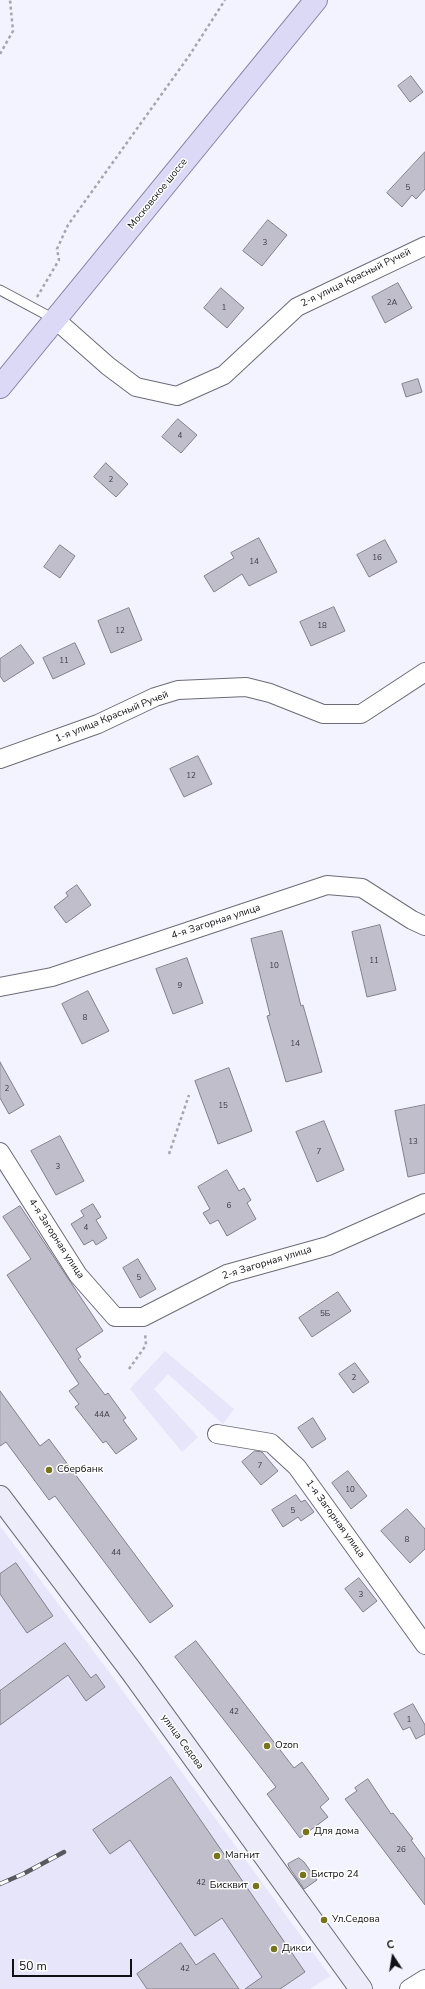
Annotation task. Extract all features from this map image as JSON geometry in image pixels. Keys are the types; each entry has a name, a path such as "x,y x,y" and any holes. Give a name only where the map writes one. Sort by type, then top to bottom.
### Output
{"main road":[{"name":"Московское шоссе","path":"0,387 316,0"}],"street":[{"name":"2-я улица Красный Ручей","path":"56,320 108,366 136,388 177,396 224,375 296,307 425,246"},
{"name":"1-я улица Красный Ручей","path":"0,759 98,724 155,697 178,690 246,687 270,693 323,714 361,714 425,672"},
{"name":"4-я Загорная улица","path":"0,987 52,977 327,885 362,888 412,920 425,926"},
{"name":"4-я Загорная улица","path":"0,1152 78,1275 115,1317 143,1317"},
{"name":"2-я Загорная улица","path":"143,1317 227,1274 328,1246 425,1203"},
{"name":"1-я Загорная улица","path":"217,1434 271,1443 297,1467 425,1645"},
{"name":"улица Седова","path":"0,1497 132,1672 361,1989"},
{"path":"409,1989 425,1978"}],"lane":[{"path":"0,290 56,320"}],"path":[{"path":"0,54 13,30 10,0"},
{"path":"31,307 60,260 57,249 68,225 189,56 225,0"},
{"path":"169,1154 189,1096"},
{"path":"129,1369 146,1345 143,1317"}],"shaded area":[{"path":"165,1351 234,1409 223,1424 168,1374 154,1389 198,1437 182,1452 130,1389"},
{"path":"0,1526 109,1672 330,1976 310,1989 0,1989"}],"building":[{"path":"411,76 423,92 410,102 398,86"},
{"path":"425,152 425,189 416,199 412,195 402,207 387,193"},
{"path":"268,220 287,235 262,266 243,251"},
{"path":"398,283 412,308 385,323 372,297"},
{"path":"221,288 244,308 227,328 204,308"},
{"path":"418,379 422,392 406,397 402,384"},
{"path":"178,419 197,435 181,453 162,437"},
{"path":"106,463 128,484 116,497 94,477"},
{"path":"259,538 277,572 249,586 242,574 214,592 204,576 234,558 231,553"},
{"path":"385,540 397,562 369,577 357,555"},
{"path":"60,545 75,556 60,578 44,567"},
{"path":"334,607 345,631 311,646 300,622"},
{"path":"129,608 142,640 111,653 98,621"},
{"path":"75,643 85,664 53,679 43,658"},
{"path":"21,645 34,663 4,682 0,676 0,659"},
{"path":"198,756 212,784 184,797 170,769"},
{"path":"77,885 91,905 66,923 54,907 68,896 66,893"},
{"path":"380,925 396,990 367,997 352,932"},
{"path":"282,931 301,1006 303,1005 322,1072 286,1082 267,1016 270,1015 251,939"},
{"path":"187,958 203,1003 173,1014 156,969"},
{"path":"88,991 109,1031 82,1044 62,1004"},
{"path":"0,1062 24,1105 9,1114 0,1098"},
{"path":"229,1068 252,1131 218,1144 195,1081"},
{"path":"425,1105 425,1173 408,1177 395,1111"},
{"path":"324,1121 344,1170 317,1182 296,1132"},
{"path":"60,1136 84,1181 56,1195 31,1151"},
{"path":"227,1170 239,1191 244,1188 251,1200 247,1203 256,1219 227,1236 218,1220 210,1224 203,1213 210,1209 198,1187"},
{"path":"93,1204 101,1217 96,1220 107,1238 96,1245 93,1240 84,1245 71,1224 84,1216 81,1211"},
{"path":"20,1206 103,1331 76,1349 81,1357 78,1359 105,1395 108,1393 126,1418 123,1420 137,1439 116,1454 106,1441 103,1443 75,1407 79,1404 69,1391 79,1384 7,1275 31,1259 3,1217"},
{"path":"138,1259 156,1289 140,1298 123,1268"},
{"path":"338,1292 351,1311 312,1337 299,1318"},
{"path":"355,1363 369,1382 353,1393 339,1374"},
{"path":"0,1391 40,1446 49,1439 173,1606 150,1623 55,1496 49,1500 6,1442 0,1446"},
{"path":"313,1418 326,1439 312,1448 298,1428"},
{"path":"255,1451 262,1452 278,1471 261,1485 242,1462"},
{"path":"348,1471 367,1496 351,1509 332,1483"},
{"path":"296,1495 301,1502 305,1500 314,1512 301,1521 298,1517 283,1527 272,1510"},
{"path":"407,1509 425,1529 425,1549 410,1563 381,1531"},
{"path":"16,1563 53,1616 27,1633 0,1594 0,1574"},
{"path":"359,1578 377,1601 363,1612 345,1589"},
{"path":"196,1641 294,1768 302,1762 329,1799 320,1807 328,1817 300,1838 267,1794 276,1787 175,1657"},
{"path":"65,1643 91,1678 96,1674 105,1687 86,1701 68,1675 0,1725 0,1691"},
{"path":"413,1704 425,1725 425,1734 416,1739 410,1727 403,1730 394,1714"},
{"path":"171,1777 305,1972 280,1989 245,1989 262,1977 222,1918 195,1936 130,1840 110,1854 93,1830"},
{"path":"368,1779 391,1814 393,1813 413,1839 411,1840 425,1859 425,1905 345,1799 357,1791 355,1788"},
{"name":"Бистро 24","path":"299,1858 304,1862 317,1880 304,1889 288,1864"},
{"path":"181,1943 196,1965 214,1953 239,1989 147,1989 137,1974"}],"railway":[{"path":"0,1884 23,1874 64,1852"}],"place":[{"name":"Сбербанк","path":"49,1470"},
{"name":"Ozon","path":"267,1746"},
{"name":"Для дома","path":"306,1832"},
{"name":"Магнит","path":"217,1856"},
{"name":"Бистро 24","path":"303,1875"},
{"name":"Бисквит","path":"256,1886"},
{"name":"Ул.Седова","path":"324,1920"},
{"name":"Дикси","path":"274,1949"}]}
